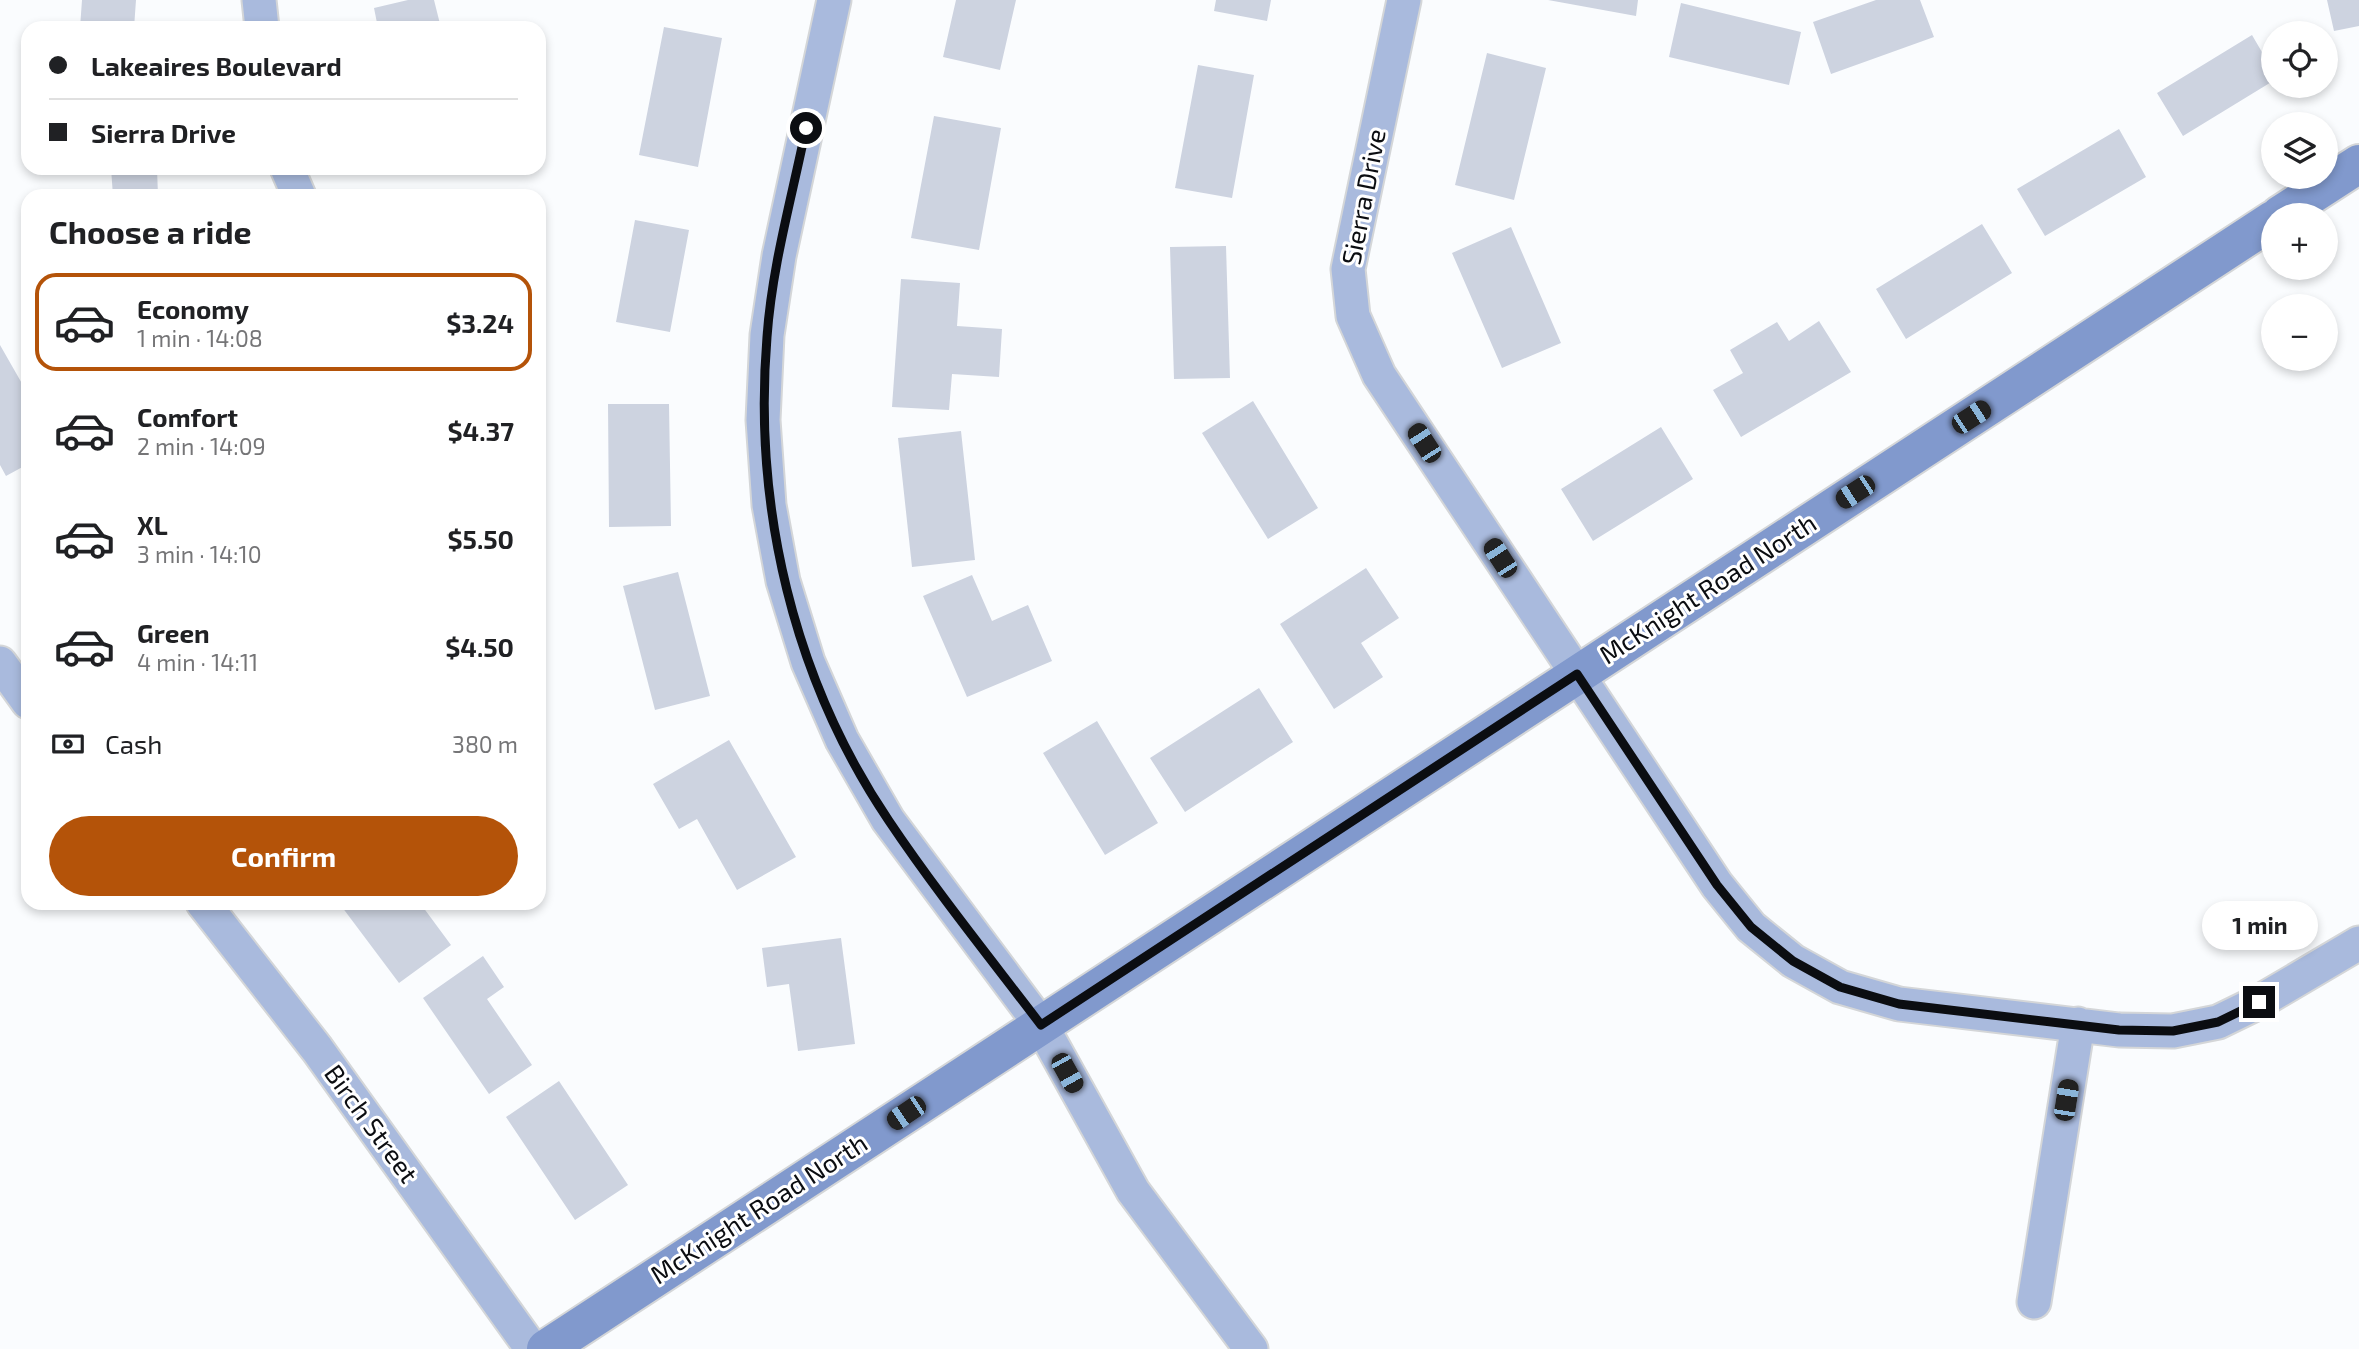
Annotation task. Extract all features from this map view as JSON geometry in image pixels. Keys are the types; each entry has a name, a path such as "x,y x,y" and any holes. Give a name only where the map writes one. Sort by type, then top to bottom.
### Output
{"street":[{"path":"259,0 261,21"},
{"path":"834,0 779,256 767,335 763,420 769,505 783,581 808,662 842,740 888,820 1041,1025 1133,1191 1251,1349"},
{"name":"Sierra Drive","path":"1404,0 1348,269 1353,316 1379,375 1717,885 1751,927 1793,961 1840,987 1899,1004 2119,1030 2173,1031 2218,1022 2259,1002 2359,943"},
{"path":"2299,203 2359,164"},
{"name":"McKnight Road North","path":"546,1349 2261,228"},
{"path":"0,663 21,692"},
{"name":"Birch Street","path":"208,910 317,1049 532,1349"},
{"path":"2034,1302 2078,1024"}],"building":[{"path":"82,0 136,0 134,21 80,21"},
{"path":"408,0 434,0 439,21 377,21 374,8"},
{"path":"956,0 1016,0 1000,70 943,57"},
{"path":"1216,0 1271,0 1267,21 1214,11"},
{"path":"1548,0 1638,0 1636,16"},
{"path":"1876,0 1920,0 1934,37 1831,74 1813,22"},
{"path":"2327,0 2359,0 2359,26 2338,30 2338,21 2332,21"},
{"path":"1681,3 1801,32 1789,85 1669,57"},
{"path":"664,27 722,38 698,167 639,155"},
{"path":"2252,35 2261,50 2261,88 2183,136 2157,93"},
{"path":"1487,53 1546,68 1514,200 1455,185"},
{"path":"1198,65 1254,75 1232,198 1175,188"},
{"path":"934,116 1001,128 979,250 911,238"},
{"path":"2119,129 2146,177 2045,236 2017,189"},
{"path":"112,175 157,175 158,189 112,189"},
{"path":"635,220 689,230 670,332 616,322"},
{"path":"1982,224 2012,273 1906,339 1876,289"},
{"path":"1511,227 1561,343 1502,368 1452,253"},
{"path":"1226,246 1230,378 1174,379 1170,247"},
{"path":"901,279 960,283 957,326 1002,329 999,377 952,374 949,410 892,407"},
{"path":"1819,321 1851,372 1741,437 1713,390 1743,373 1730,350 1777,322 1789,341"},
{"path":"0,345 21,382 21,468 6,476 0,465"},
{"path":"1253,401 1318,508 1268,539 1202,433"},
{"path":"608,404 669,404 671,526 609,527"},
{"path":"1661,427 1693,479 1593,541 1561,489"},
{"path":"961,431 975,560 912,567 898,438"},
{"path":"1366,568 1399,618 1361,643 1383,677 1334,709 1280,624"},
{"path":"678,572 710,696 655,710 623,586"},
{"path":"972,575 992,621 1028,605 1052,661 967,697 923,596"},
{"path":"1259,688 1293,742 1185,812 1150,758"},
{"path":"1097,721 1158,823 1105,855 1043,753"},
{"path":"729,740 796,857 737,890 697,819 679,829 653,784"},
{"path":"344,910 425,910 451,945 399,983"},
{"path":"841,938 855,1044 798,1051 789,984 767,987 762,948"},
{"path":"483,956 504,987 487,999 532,1065 489,1094 423,998"},
{"path":"559,1081 628,1185 575,1220 506,1117"}],"route":[{"path":"806,128 779,256 767,335 763,420 769,505 783,581 808,662 842,740 888,820 1041,1025 1577,674 1717,885 1751,927 1793,961 1840,987 1899,1004 2119,1030 2173,1031 2218,1022 2259,1002"}]}
